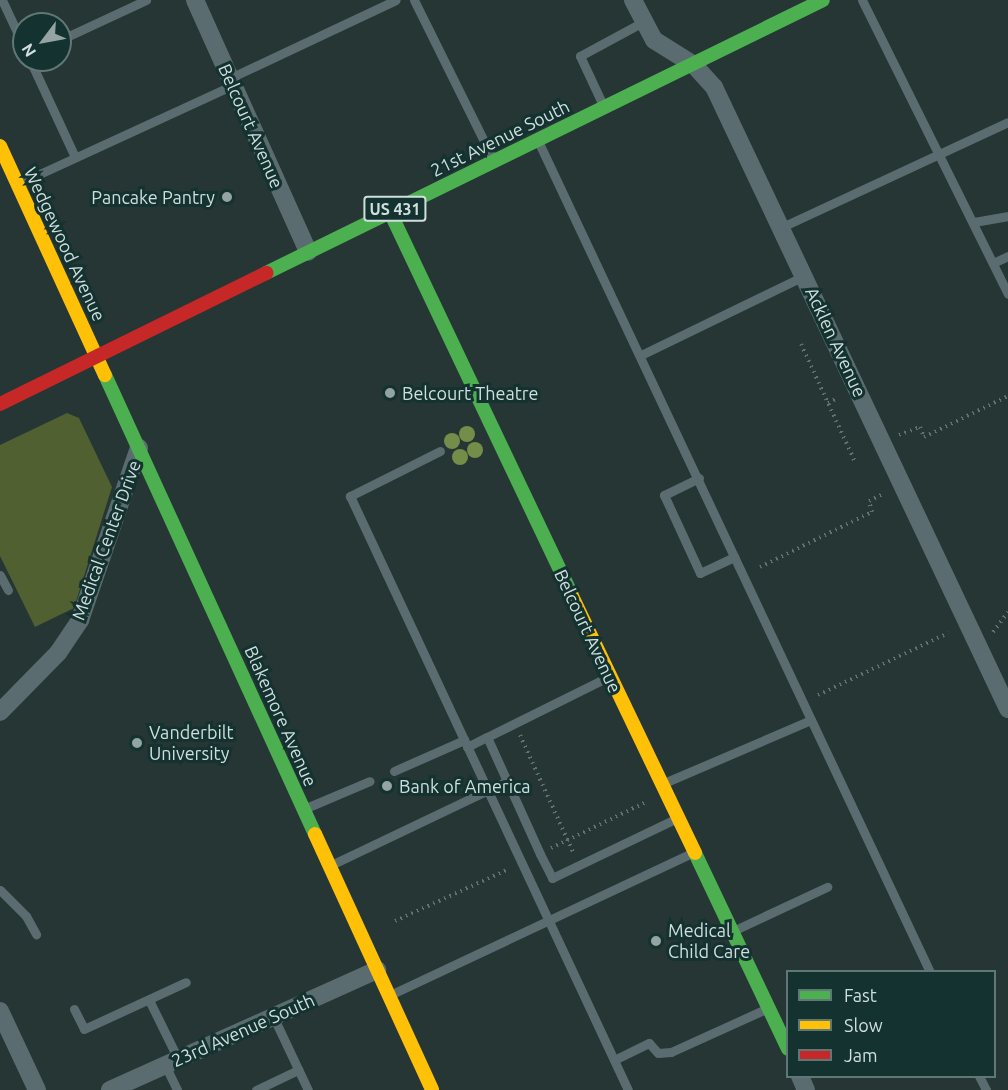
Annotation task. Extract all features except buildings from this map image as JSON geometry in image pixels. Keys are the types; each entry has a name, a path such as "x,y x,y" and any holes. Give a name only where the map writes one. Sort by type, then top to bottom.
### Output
{"main road":[{"name":"21st Avenue South","path":"4,399 98,357 823,0"},
{"name":"Wedgewood Avenue","path":"0,146 98,357"},
{"name":"Belcourt Avenue","path":"390,212 609,677 786,1045"},
{"name":"Blakemore Avenue","path":"98,357 432,1090"}],"street":[{"name":"Belcourt Avenue","path":"195,0 308,252"},
{"name":"Acklen Avenue","path":"633,0 654,40 694,65 714,87 805,275 1008,709"},
{"name":"Medical Center Drive","path":"0,712 58,653 80,620 139,448"},
{"name":"23rd Avenue South","path":"110,1090 377,970"},
{"path":"1,1014 37,1090"}],"lane":[{"path":"2,0 12,21"},
{"path":"72,34 146,0"},
{"path":"18,184 396,0"},
{"path":"414,0 495,161"},
{"path":"862,0 1008,294"},
{"path":"604,108 580,56 643,22"},
{"path":"36,72 75,157"},
{"path":"782,227 1008,122"},
{"path":"538,140 642,355 929,970"},
{"path":"974,222 1008,216"},
{"path":"993,263 1008,256"},
{"path":"642,355 805,275"},
{"path":"440,451 350,496 628,1090"},
{"path":"699,478 664,495 700,573 735,557"},
{"path":"0,575 8,590"},
{"path":"394,771 465,743 487,737 609,677"},
{"path":"661,784 811,720"},
{"path":"487,737 552,878 677,818"},
{"path":"303,810 370,781"},
{"path":"329,866 507,781"},
{"path":"389,996 694,852"},
{"path":"733,931 827,887"},
{"path":"2,895 26,916 36,934"},
{"path":"74,1009 84,1029 186,982"},
{"path":"148,1000 172,1062 177,1090"},
{"path":"614,1060 648,1043 658,1053 671,1052 768,1008"},
{"path":"273,1016 308,1090"},
{"path":"256,1090 298,1070"}],"path":[{"path":"801,344 855,462"},
{"path":"899,435 920,427 924,437 1008,396"},
{"path":"828,403 838,398"},
{"path":"760,567 872,512 869,501 883,494"},
{"path":"993,632 1008,612"},
{"path":"819,694 948,633"},
{"path":"515,723 579,865"},
{"path":"540,854 646,802"},
{"path":"395,921 522,863"}],"green space":[{"path":"67,413 79,418 112,487 74,608 35,627 0,556 0,445"}],"traffic: fast":[{"path":"266,273 823,0"},
{"path":"390,212 571,594"},
{"path":"105,375 315,834"},
{"path":"695,853 786,1045"}],"traffic: slow":[{"path":"0,146 105,375"},
{"path":"571,594 695,853"},
{"path":"315,834 432,1090"}],"traffic: jam":[{"path":"0,404 266,273"}],"place":[{"name":"Pancake Pantry","path":"227,197"},
{"name":"Belcourt Theatre","path":"390,393"},
{"name":"Vanderbilt University","path":"137,743"},
{"name":"Bank of America","path":"387,786"},
{"name":"Medical Child Care","path":"656,941"}]}
